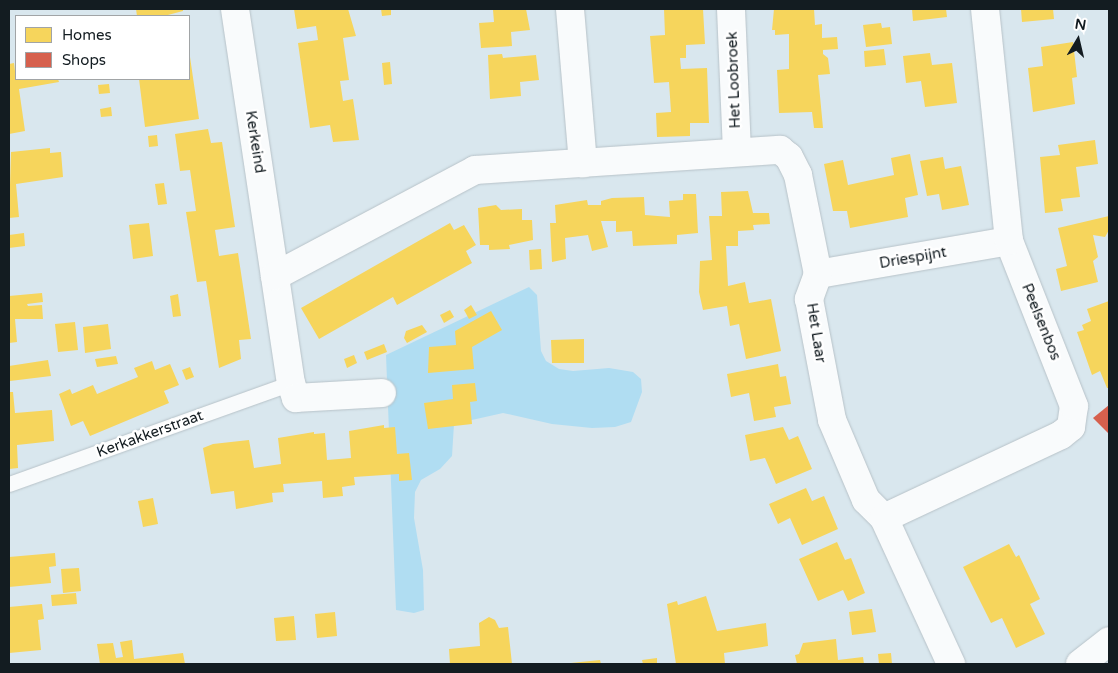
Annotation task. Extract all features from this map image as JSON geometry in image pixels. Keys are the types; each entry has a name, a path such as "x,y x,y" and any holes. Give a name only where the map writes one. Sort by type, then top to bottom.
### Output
{"street":[{"name":"Kerkeind","path":"235,9 291,383"},
{"path":"570,9 582,163"},
{"name":"Het Loobroek","path":"731,9 737,152"},
{"name":"Peelsenbos","path":"884,518 1062,435 1071,426 1074,406 1008,241 985,9"},
{"path":"275,276 475,170 780,150 788,157 798,175 818,274"},
{"name":"Driespijnt","path":"818,274 1008,241"},
{"name":"Het Laar","path":"818,274 809,299 832,420 866,500 884,518 951,664"},
{"path":"291,383 296,398 382,393"},
{"path":"1080,664 1109,641"}],"lane":[{"name":"Kerkakkerstraat","path":"9,484 291,383"}],"shaded area":[{"path":"529,287 537,295 541,351 546,361 559,369 573,371 609,368 633,372 641,379 642,392 631,422 615,427 592,428 552,424 503,413 454,424 452,456 440,469 421,480 415,492 414,518 423,570 424,610 414,613 396,610 386,355"}],"building: Homes":[{"path":"136,9 183,9 183,11 168,15 137,15"},
{"path":"294,9 348,9 356,36 343,38 349,80 340,81 343,101 353,99 359,140 333,142 330,125 310,128 298,43 318,40 316,26 297,29"},
{"path":"381,9 391,9 391,15 382,16"},
{"path":"526,9 530,30 511,32 512,46 481,48 479,23 494,22 493,10"},
{"path":"664,9 703,9 705,44 686,45 686,58 680,58 681,69 707,68 709,123 690,123 690,136 657,137 656,113 671,112 669,82 654,83 650,36 665,35"},
{"path":"774,9 814,9 815,25 822,24 822,38 837,37 838,49 823,50 823,54 828,58 830,74 818,75 823,128 814,128 812,112 779,113 777,70 789,69 789,34 775,35 775,30 772,30"},
{"path":"912,9 946,9 947,17 913,21"},
{"path":"1021,9 1053,9 1054,19 1022,22"},
{"path":"881,23 882,28 890,27 892,44 866,47 863,25"},
{"path":"1073,42 1077,77 1072,78 1075,104 1033,112 1028,68 1043,66 1041,47"},
{"path":"884,49 886,65 865,67 864,51"},
{"path":"930,53 932,65 952,63 957,103 925,107 921,81 906,83 903,56"},
{"path":"502,54 503,58 536,55 539,80 520,82 521,96 490,99 488,55"},
{"path":"190,57 199,119 145,127 139,80 190,80"},
{"path":"390,62 392,84 384,85 382,63"},
{"path":"14,63 15,80 58,80 59,82 19,89 25,131 9,134 9,64"},
{"path":"109,84 110,93 99,94 98,85"},
{"path":"111,107 112,116 101,117 100,109"},
{"path":"208,129 211,143 222,142 235,227 215,230 219,256 238,253 251,339 239,340 241,359 219,368 206,281 197,282 186,212 196,211 190,170 180,171 175,134"},
{"path":"157,135 158,146 149,147 148,136"},
{"path":"1095,140 1098,164 1076,167 1080,197 1061,199 1063,211 1045,213 1040,157 1060,155 1058,145"},
{"path":"50,148 50,153 61,152 63,177 16,184 19,217 9,218 11,152"},
{"path":"910,154 918,195 905,198 908,217 850,228 847,211 833,211 824,164 843,160 848,185 894,175 891,158"},
{"path":"943,157 945,169 961,166 969,205 942,210 939,194 927,196 920,161"},
{"path":"164,183 167,204 158,205 155,184"},
{"path":"748,191 753,213 769,213 770,224 753,225 754,230 738,231 738,246 726,246 728,286 745,282 749,303 771,299 781,351 746,359 739,324 730,326 727,306 703,310 699,292 700,261 712,260 709,216 722,216 721,192"},
{"path":"683,194 696,194 698,233 677,235 677,244 633,246 632,231 616,232 616,221 601,221 608,247 592,251 588,235 565,238 566,259 552,262 550,223 556,223 555,205 587,200 588,205 601,205 601,201 612,198 644,197 645,215 670,217 669,201 683,200"},
{"path":"496,205 501,210 522,209 522,220 532,220 533,240 509,245 510,249 489,250 489,245 480,245 478,208"},
{"path":"1109,216 1109,230 1105,237 1093,235 1098,257 1093,261 1098,282 1061,291 1056,269 1067,266 1058,228"},
{"path":"149,223 153,256 133,259 129,225"},
{"path":"450,223 454,230 464,225 476,245 466,251 472,263 397,305 393,297 319,339 301,308"},
{"path":"24,233 25,246 9,248 9,235"},
{"path":"541,249 542,269 530,270 529,250"},
{"path":"42,293 43,302 27,304 28,306 42,305 43,319 15,319 17,342 9,343 9,296"},
{"path":"178,294 181,316 173,317 170,296"},
{"path":"1109,301 1109,388 1107,388 1100,371 1092,375 1077,332 1084,330 1082,325 1091,321 1087,309"},
{"path":"471,305 477,315 469,319 464,310"},
{"path":"450,310 454,317 444,323 440,315"},
{"path":"491,311 502,330 472,347 474,369 428,373 429,347 456,345 455,331"},
{"path":"75,322 78,350 58,352 55,324"},
{"path":"108,324 111,349 85,353 83,327"},
{"path":"422,325 427,332 407,343 404,338 406,331"},
{"path":"584,339 584,363 552,363 551,340"},
{"path":"384,344 387,352 367,360 364,352"},
{"path":"354,355 357,363 347,368 344,359"},
{"path":"116,356 118,364 97,367 95,359"},
{"path":"48,360 51,376 10,381 9,366"},
{"path":"152,361 155,370 170,364 179,385 164,391 169,403 90,436 83,421 71,426 59,394 70,389 72,394 93,385 97,394 138,377 134,368"},
{"path":"778,364 780,377 786,376 791,404 774,407 776,417 754,421 749,393 731,397 727,374"},
{"path":"190,367 194,377 186,380 182,370"},
{"path":"475,383 477,401 470,402 472,424 428,429 424,403 453,399 452,385"},
{"path":"9,392 13,392 15,413 52,410 54,441 17,445 18,468 9,469"},
{"path":"384,425 384,428 395,427 397,454 409,453 412,480 399,481 399,474 354,477 355,485 342,487 343,496 323,498 322,481 283,484 284,492 272,493 273,502 236,509 234,491 211,494 203,448 213,444 249,440 254,468 281,464 278,438 314,432 314,434 325,433 327,460 351,458 349,431"},
{"path":"783,427 789,440 798,436 812,469 776,484 765,458 750,461 745,435"},
{"path":"806,488 812,501 824,496 838,529 802,545 790,518 778,524 769,504"},
{"path":"153,498 158,524 143,527 138,501"},
{"path":"837,542 845,560 851,558 865,593 848,601 843,590 818,601 799,559"},
{"path":"1009,544 1016,557 1019,555 1040,599 1030,604 1045,634 1016,648 1002,618 991,623 963,567"},
{"path":"55,553 56,566 49,567 51,583 9,587 9,557"},
{"path":"79,568 81,591 63,593 61,569"},
{"path":"76,593 77,604 52,606 51,595"},
{"path":"706,596 717,631 766,623 768,646 724,653 725,664 676,664 667,604 677,601 678,605"},
{"path":"42,604 44,619 38,620 41,650 9,653 9,607"},
{"path":"872,609 876,632 852,635 849,612"},
{"path":"335,612 337,636 317,638 315,614"},
{"path":"294,616 296,640 276,641 274,618"},
{"path":"489,617 495,620 499,628 508,627 512,664 450,664 449,649 480,646 479,623"},
{"path":"836,639 838,660 863,657 864,664 797,664 795,655 799,654 803,643"},
{"path":"132,640 134,659 183,653 185,664 100,664 97,644 113,643 116,658 123,657 120,642"},
{"path":"891,653 892,664 879,664 878,654"},
{"path":"657,658 657,664 643,664 642,660"},
{"path":"600,660 601,664 571,664 571,663"}],"building: Shops":[{"path":"1109,405 1109,434 1093,418"}]}
